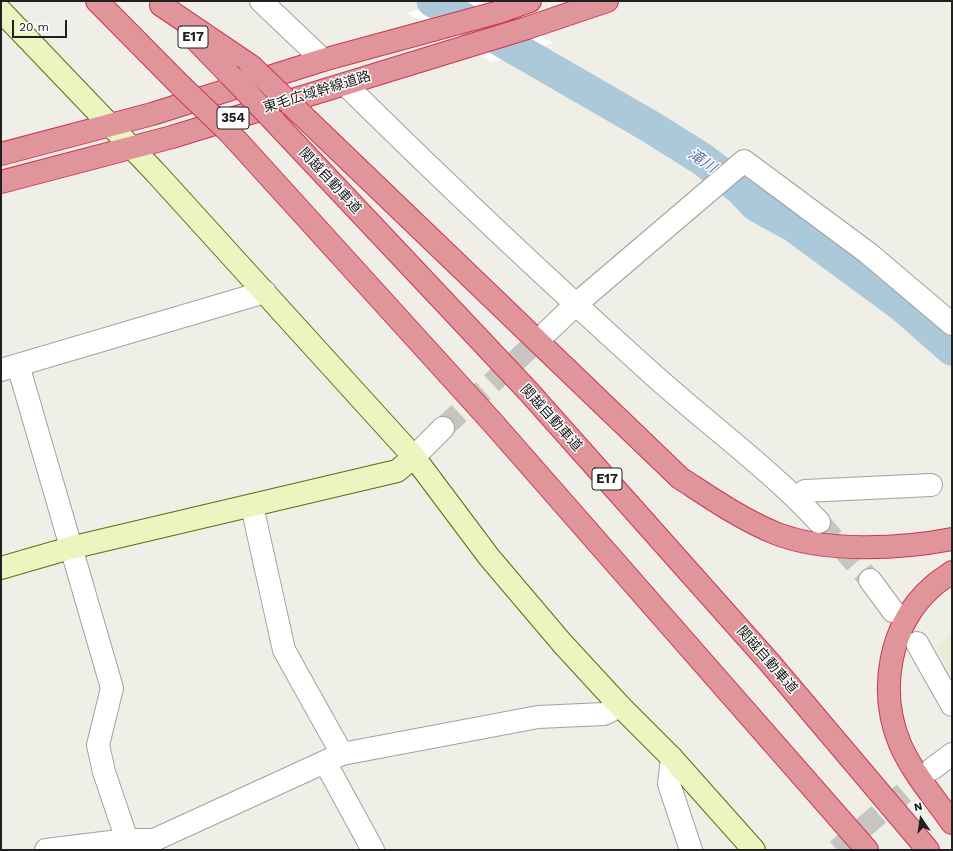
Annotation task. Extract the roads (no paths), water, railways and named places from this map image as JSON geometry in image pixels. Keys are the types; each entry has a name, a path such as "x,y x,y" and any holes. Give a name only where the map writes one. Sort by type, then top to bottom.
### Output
{"highway":[{"path":"91,1 124,27"},
{"path":"97,1 229,132 493,423 867,850"},
{"name":"東毛広域幹線道路","path":"1,154 152,114 323,60 499,12 530,1"},
{"name":"東毛広域幹線道路","path":"1,182 132,146 172,137 464,46 527,28 607,1"},
{"path":"159,3 252,66 680,478 739,517 776,534 814,543 854,548 952,539"},
{"name":"関越自動車道","path":"159,3 273,120 529,392 770,663 928,850"},
{"path":"952,572 932,587 912,610 896,640 888,690 891,716 900,744 952,823"}],"street":[{"path":"261,1 323,60"},
{"path":"1,11 109,125 132,146 414,457 489,557 562,643 620,706 672,758 754,850"},
{"path":"345,84 575,305 692,409 797,498 819,522"},
{"path":"548,332 575,305 744,161 868,253 952,324"},
{"path":"127,840 104,772 98,745 112,688 70,548 9,367 265,292"},
{"path":"1,568 70,548 397,471 414,457 442,428"},
{"path":"797,498 805,491 931,485"},
{"path":"252,506 284,650 373,850"},
{"path":"870,580 893,611"},
{"path":"917,643 952,705"},
{"path":"46,850 127,840 154,840 333,758 538,717 604,714 620,706"},
{"path":"932,769 952,754"},
{"path":"672,758 669,784 691,850"}],"waterway":[{"name":"滝川","path":"433,1 651,127 702,159 741,189 756,205 794,226 904,307 952,349"}],"tunnel":[{"path":"443,428 547,332"},
{"path":"819,522 870,580"},
{"path":"837,850 932,769"}]}
